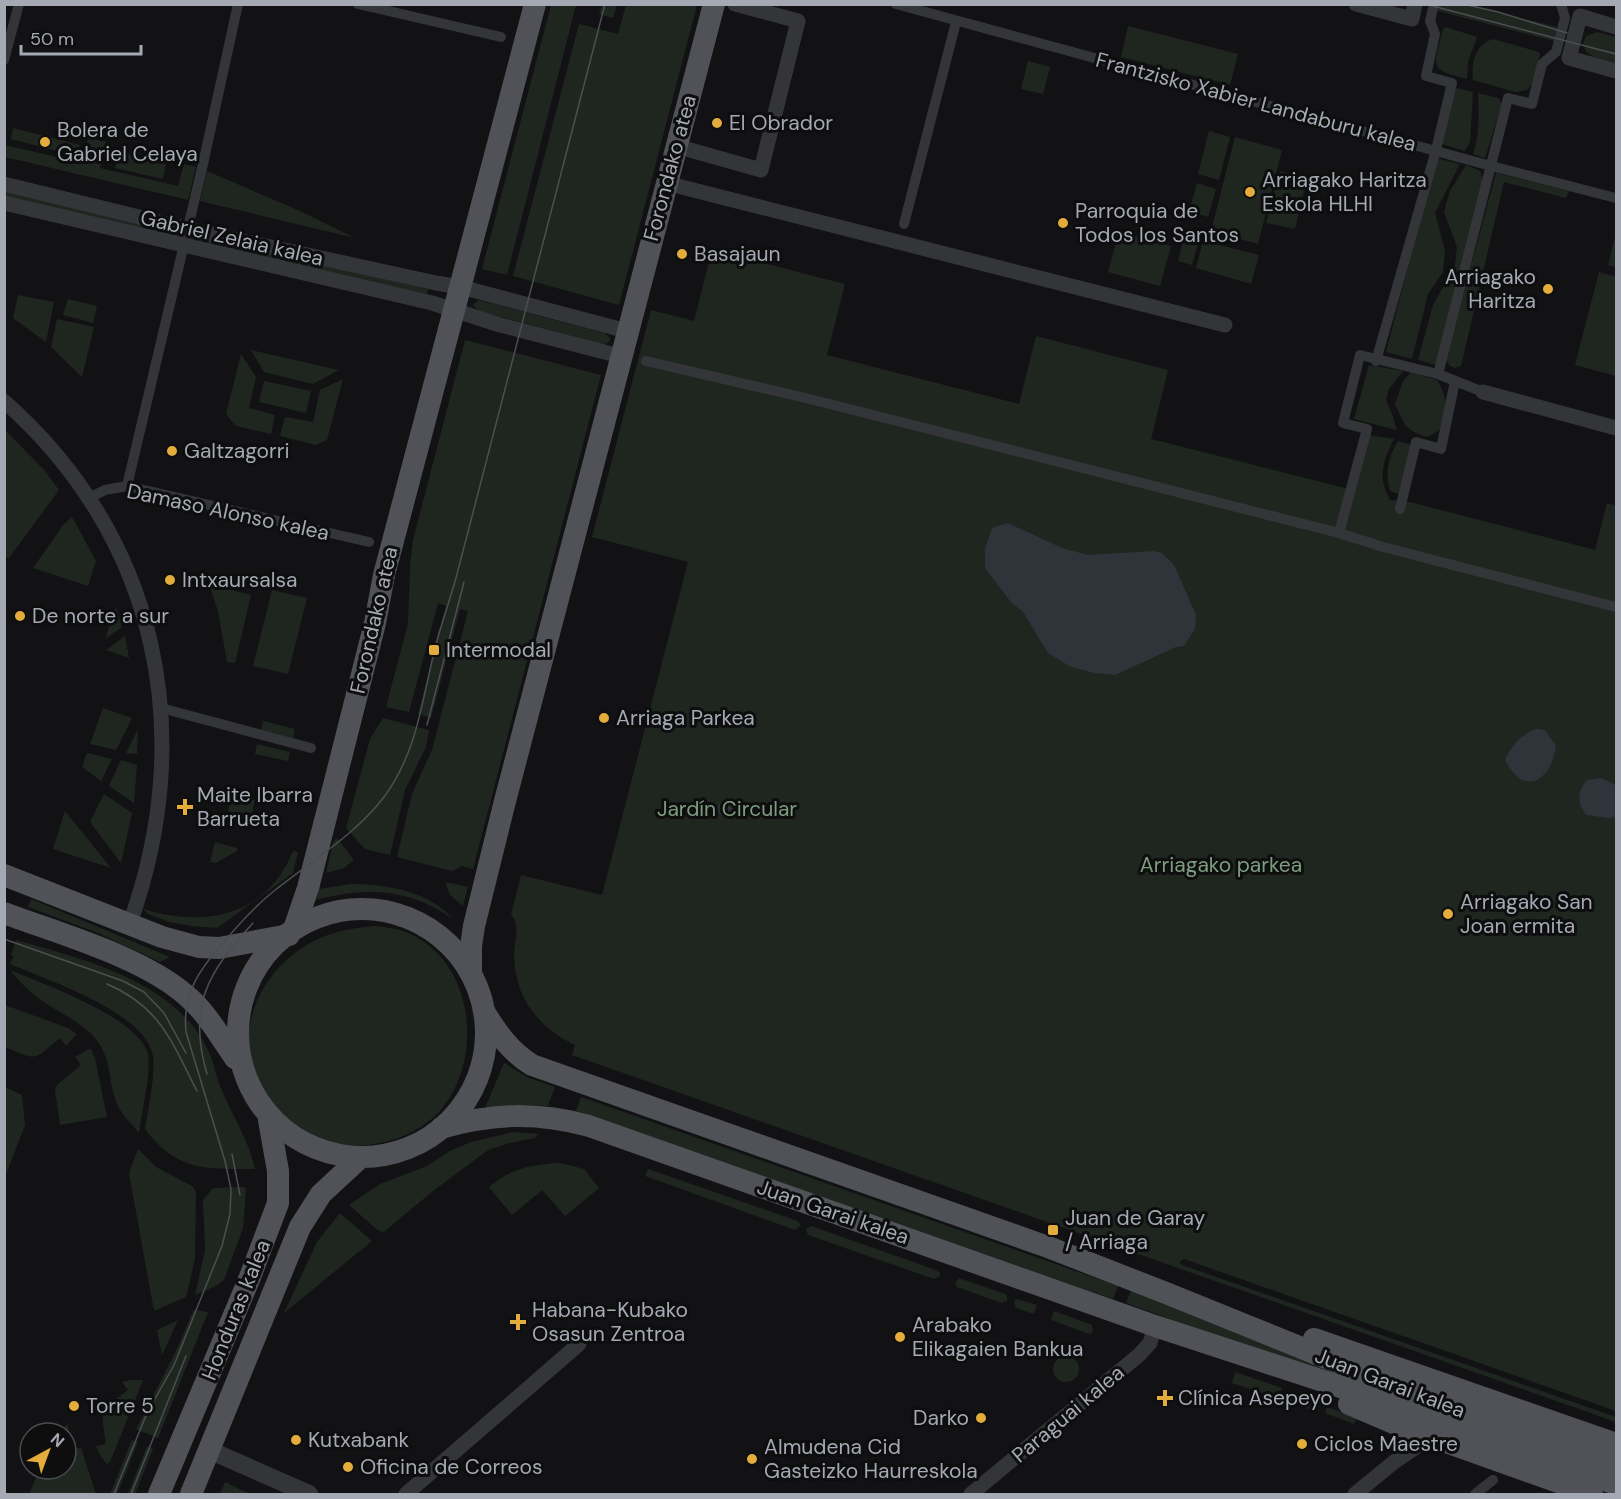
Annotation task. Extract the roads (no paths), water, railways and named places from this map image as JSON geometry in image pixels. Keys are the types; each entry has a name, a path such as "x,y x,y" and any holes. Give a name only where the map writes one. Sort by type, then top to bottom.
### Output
{"main road":[{"name":"Forondako atea","path":"292,932 308,888 375,622 384,575 535,4"},
{"name":"Forondako atea","path":"471,969 474,926 620,356 714,4"},
{"path":"4,875 162,937 199,947 219,948 292,932 335,914 367,909 401,912 432,926 455,946 471,969 485,1013 486,1030 480,1067 472,1088 460,1107 441,1128 406,1148 384,1155 361,1157 335,1155 311,1148 288,1136 269,1120 242,1081 235,1058 200,1009 162,977 124,958 4,913"},
{"path":"235,1058 236,1024 247,992 270,956 292,932"},
{"name":"Juan Garai kalea","path":"485,1013 503,1042 532,1065 1048,1247 1403,1389 1617,1465"},
{"name":"Juan Garai kalea","path":"441,1128 463,1122 538,1115 578,1123 1155,1326 1332,1384 1617,1484"},
{"name":"Honduras kalea","path":"159,1494 246,1288 278,1203 278,1171 269,1120"},
{"name":"Honduras kalea","path":"191,1494 300,1227 321,1194 361,1157"},
{"name":"Juan Garai kalea","path":"1166,1293 1334,1346 1617,1444"},
{"name":"Juan Garai kalea","path":"1218,1347 1398,1425 1592,1494"}],"street":[{"path":"4,60 19,4"},
{"path":"127,486 238,4"},
{"path":"358,4 501,37"},
{"path":"676,146 761,170 798,21 735,4"},
{"name":"Frantzisko Xabier Landaburu kalea","path":"896,4 1491,166 1617,198"},
{"path":"1356,4 1412,19 1415,4"},
{"path":"1376,361 1436,150 1452,83 1426,76 1435,34 1430,21 1434,4"},
{"path":"1437,374 1508,98 1532,104 1542,64 1556,52 1565,18 1561,4"},
{"path":"1617,27 1580,16 1569,58 1617,71"},
{"path":"904,224 956,22"},
{"path":"666,183 1225,325"},
{"name":"Gabriel Zelaia kalea","path":"4,184 186,237 432,303 453,311"},
{"name":"Gabriel Zelaia kalea","path":"4,203 461,286"},
{"path":"461,286 627,331"},
{"path":"453,311 620,356"},
{"path":"1339,533 1367,429 1343,423 1360,356 1437,374 1483,392 1617,428"},
{"path":"646,361 806,398 1339,533 1383,547 1617,607"},
{"path":"1400,509 1416,442 1441,449 1455,381"},
{"path":"4,401 58,455 89,498 111,536 136,591 154,656 163,738 159,802 141,888 130,923"},
{"name":"Damaso Alonso kalea","path":"89,498 105,490 127,486 369,542"},
{"path":"161,708 311,748"},
{"name":"Paraguai kalea","path":"971,1494 1139,1355 1150,1343 1155,1326"},
{"path":"406,1494 579,1344"},
{"path":"1355,1494 1394,1462 1431,1437"},
{"path":"209,1450 309,1494"},
{"path":"1475,1494 1493,1480"}],"tram line":[{"path":"114,1494 147,1413 174,1365 222,1246 230,1214 231,1189 225,1161 186,1032 185,1018 190,994 194,983 214,953 253,909 359,824 384,797 404,763 411,746 436,643 456,578 605,4"},
{"path":"1425,4 1616,54"},
{"path":"1463,4 1567,33"},
{"path":"427,725 464,582"},
{"path":"207,1074 199,1029 206,991 213,974 224,958 253,923"},
{"path":"4,939 123,981 144,992 164,1013 186,1053"},
{"path":"107,984 125,993 153,1015 172,1042 197,1091"},
{"path":"232,1154 240,1195"},
{"path":"131,1494 186,1356"}],"place":[{"name":"El Obrador","path":"717,123"},
{"name":"Bolera de Gabriel Celaya","path":"45,142"},
{"name":"Arriagako Haritza Eskola HLHI","path":"1250,192"},
{"name":"Parroquia de Todos los Santos","path":"1063,223"},
{"name":"Basajaun","path":"682,254"},
{"name":"Arriagako Haritza","path":"1548,289"},
{"name":"Galtzagorri","path":"172,451"},
{"name":"Intxaursalsa","path":"170,580"},
{"name":"De norte a sur","path":"20,616"},
{"name":"Intermodal","path":"434,650"},
{"name":"Arriaga Parkea","path":"604,718"},
{"name":"Maite Ibarra Barrueta","path":"185,807"},
{"name":"Arriagako San Joan ermita","path":"1448,914"},
{"name":"Juan de Garay / Arriaga","path":"1053,1230"},
{"name":"Habana-Kubako Osasun Zentroa","path":"518,1322"},
{"name":"Arabako Elikagaien Bankua","path":"900,1337"},
{"name":"Clínica Asepeyo","path":"1165,1398"},
{"name":"Torre 5","path":"74,1406"},
{"name":"Darko","path":"981,1418"},
{"name":"Kutxabank","path":"296,1440"},
{"name":"Ciclos Maestre","path":"1302,1444"},
{"name":"Almudena Cid Gasteizko Haurreskola","path":"752,1459"},
{"name":"Oficina de Correos","path":"348,1467"}],"park label":[{"name":"Jardín Circular","path":"727,809"},
{"name":"Arriagako parkea","path":"1221,865"}]}
